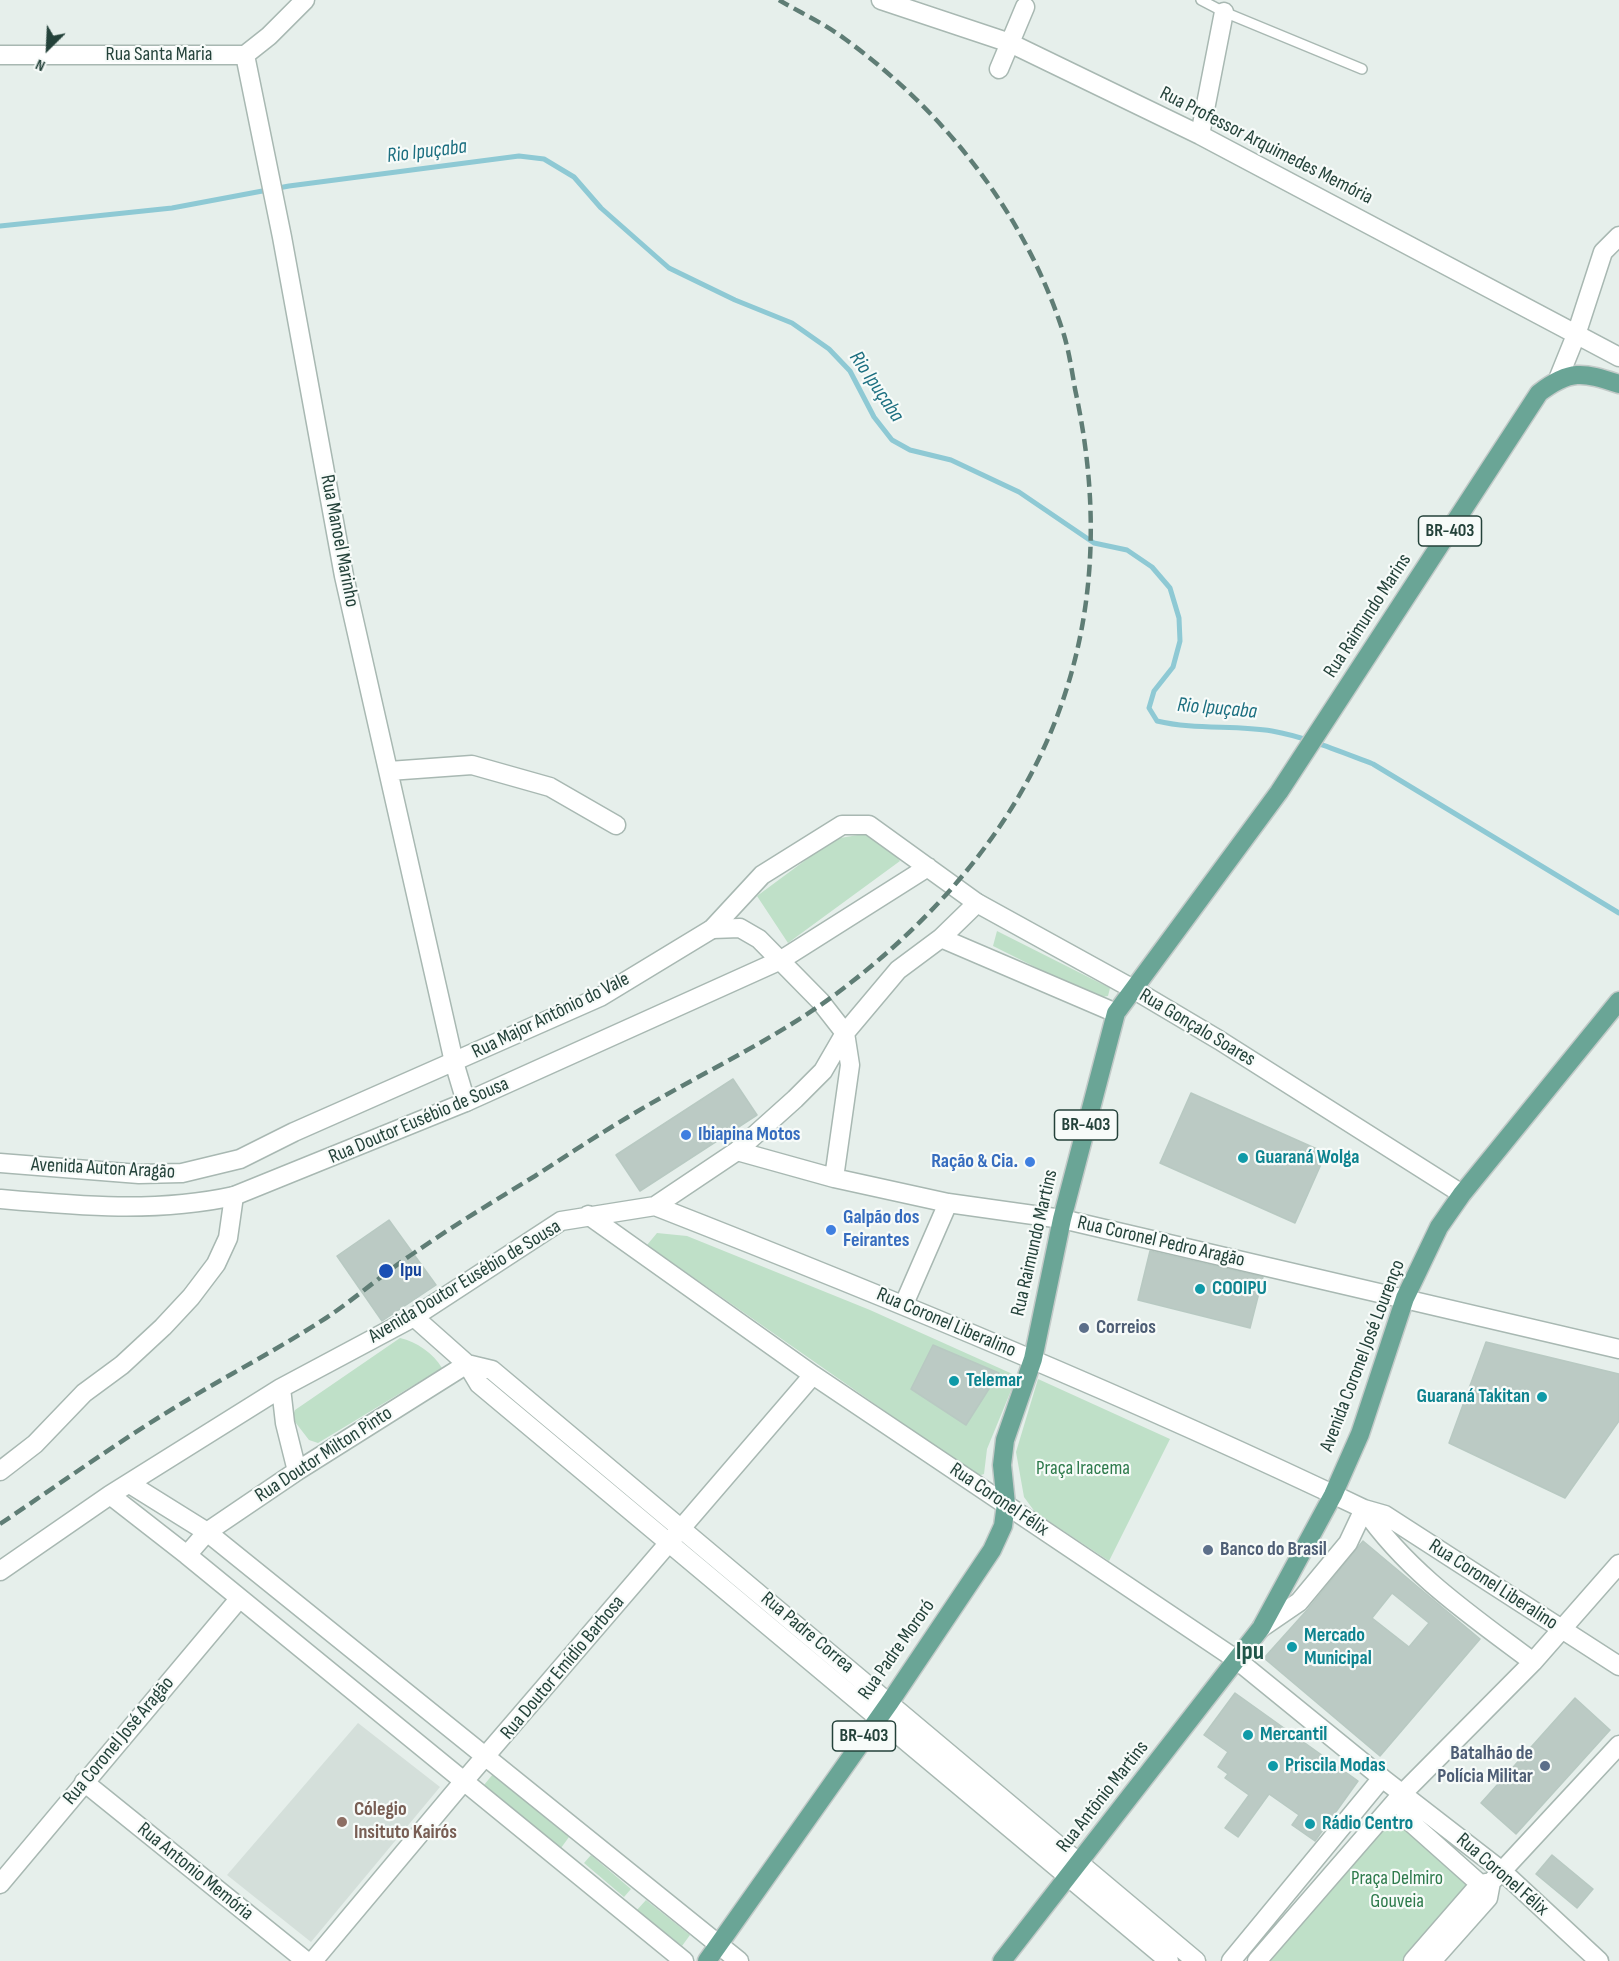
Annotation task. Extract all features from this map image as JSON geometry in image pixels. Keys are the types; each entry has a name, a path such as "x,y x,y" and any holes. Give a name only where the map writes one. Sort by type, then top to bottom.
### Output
{"main road":[{"path":"1559,377 1585,374 1619,384"},
{"name":"Rua Raimundo Marins","path":"1279,792 1539,393 1559,377"},
{"name":"Rua Raimundo Martins","path":"1006,1504 1002,1465 1005,1440 1033,1359 1062,1219 1116,1013 1279,792"},
{"name":"Avenida Coronel José Lourenço","path":"1237,1660 1261,1628 1333,1495 1360,1434 1405,1298 1439,1227 1462,1194 1616,1011"},
{"name":"Rua Padre Mororó","path":"707,1961 890,1702 992,1550 1003,1526 1006,1504"},
{"name":"Rua Antônio Martins","path":"1002,1961 1237,1660"}],"street":[{"path":"245,55 269,36 304,0"},
{"name":"Rua Professor Arquimedes Memória","path":"881,0 1010,43 1200,135 1619,357"},
{"path":"999,69 1025,7"},
{"path":"1200,135 1224,12"},
{"name":"Rua Santa Maria","path":"0,55 245,55"},
{"name":"Rua Manoel Marinho","path":"245,55 282,237 344,576 454,1062 466,1102"},
{"path":"1559,377 1576,335 1603,252 1619,236"},
{"path":"389,771 472,765 550,787 616,825"},
{"name":"Rua Major Antônio do Vale","path":"240,1159 294,1132 600,997 712,929 762,875 842,825 869,825 928,867"},
{"name":"Rua Gonçalo Soares","path":"928,867 977,903 1133,989 1462,1194"},
{"name":"Rua Doutor Eusébio de Sousa","path":"234,1196 466,1102 782,960 928,867"},
{"name":"Avenida Doutor Eusébio de Sousa","path":"0,1571 110,1495 281,1388 414,1317 561,1221 655,1206 736,1151 823,1071 845,1033 898,970 941,938 977,903"},
{"path":"712,929 740,928 759,939 782,960 845,1033 850,1065 834,1178"},
{"name":"Rua Gonçalo Soares","path":"941,938 1116,1013"},
{"name":"Rua Coronel Pedro Aragão","path":"736,1151 834,1178 948,1203 1062,1219 1619,1349"},
{"name":"Avenida Auton Aragão","path":"0,1163 139,1174 182,1173 240,1159"},
{"path":"0,1471 35,1444 84,1393 122,1365 163,1328 191,1297 216,1264 228,1238 234,1196"},
{"name":"Avenida Auton Aragão","path":"0,1199 85,1207 160,1207 202,1203 234,1196"},
{"path":"904,1304 948,1203"},
{"name":"Rua Coronel Liberalino","path":"655,1206 904,1304 1033,1359 1364,1509 1385,1515 1619,1666"},
{"name":"Rua Coronel Félix","path":"588,1215 813,1375 1237,1660 1402,1794 1491,1879"},
{"name":"Rua Padre Correa","path":"414,1317 467,1364 479,1384 1169,1961"},
{"name":"Rua Padre Correa","path":"467,1364 492,1370 1196,1961"},
{"name":"Rua Doutor Milton Pinto","path":"187,1555 207,1532 297,1471 467,1364"},
{"name":"Rua Doutor Emídio Barbosa","path":"313,1961 464,1781 488,1756 813,1375"},
{"path":"281,1388 285,1423 297,1471"},
{"path":"130,1484 207,1532 740,1961"},
{"path":"110,1495 187,1555 684,1961"},
{"name":"Rua Coronel Liberalino","path":"1364,1509 1384,1538 1408,1563 1533,1662"},
{"name":"Avenida Coronel José Lourenço","path":"1261,1628 1299,1602 1348,1543 1364,1509"},
{"path":"1257,1961 1402,1794 1533,1662 1619,1564"},
{"name":"Rua Coronel José Aragão","path":"0,1884 239,1599"},
{"path":"1413,1961 1619,1745"},
{"path":"1231,1961 1382,1778"},
{"name":"Rua Antonio Memória","path":"84,1782 306,1961"},
{"name":"Rua Coronel Félix","path":"1402,1794 1407,1819 1599,1961"},
{"path":"1432,1961 1488,1898 1491,1879"}],"lane":[{"path":"1201,0 1224,12 1362,69"}],"shaded area":[{"name":"Cólegio Insituto Kairós","path":"358,1723 440,1787 311,1942 227,1875"}],"green space":[{"path":"864,834 892,850 900,861 788,943 757,896 834,839"},
{"path":"997,931 1110,988 1108,996 1097,998 993,946"},
{"path":"657,1233 687,1236 870,1310 1017,1376 987,1449 984,1474 978,1476 647,1245"},
{"path":"400,1338 424,1349 442,1368 318,1443 309,1440 292,1418 295,1410"},
{"name":"Praça Iracema","path":"1038,1379 1170,1439 1109,1561 1035,1512 1024,1497 1016,1452"},
{"path":"493,1774 569,1837 561,1848 484,1785"},
{"name":"Praça Delmiro Gouveia","path":"1385,1823 1406,1825 1467,1879 1467,1889 1408,1961 1267,1961"},
{"path":"591,1855 631,1889 624,1897 584,1863"},
{"path":"646,1900 690,1935 682,1946 637,1910"}],"building":[{"name":"Ibiapina Motos","path":"733,1079 757,1115 640,1191 616,1155"},
{"name":"Guaraná Wolga","path":"1191,1093 1326,1153 1295,1223 1160,1163"},
{"name":"Ipu","path":"389,1220 436,1285 382,1321 337,1256"},
{"name":"COOIPU","path":"1150,1251 1263,1277 1250,1328 1138,1300"},
{"name":"Guaraná Takitan","path":"1486,1342 1619,1374 1619,1421 1565,1498 1449,1443"},
{"name":"Telemar","path":"933,1345 999,1373 966,1425 911,1389"},
{"name":"Mercado Municipal","path":"1363,1541 1480,1639 1380,1756 1264,1658 1308,1609","holes":["1392,1593 1429,1623 1409,1647 1372,1618"]},
{"path":"1235,1693 1358,1781 1315,1841 1292,1825 1299,1815 1269,1794 1238,1837 1225,1828 1249,1795 1225,1778 1228,1774 1218,1767 1228,1752 1204,1735"},
{"name":"Batalhão de Polícia Militar","path":"1575,1698 1610,1730 1516,1834 1481,1803"},
{"path":"1552,1855 1593,1889 1577,1908 1536,1874"}],"waterway":[{"name":"Rio Ipuçaba","path":"0,226 172,208 289,186 519,156 544,159 574,177 601,208 669,268 735,300 792,323 829,349 850,371 874,417 892,440 910,450 951,460 1019,492 1094,543 1127,550 1152,567 1170,588 1179,618 1180,641 1173,667 1154,691 1149,708 1157,721 1185,726 1272,731 1310,741 1373,764 1619,913"}],"railway":[{"path":"0,1524 152,1422 326,1318 444,1233 616,1124 786,1028 836,994 907,935 967,871 1015,802 1052,729 1077,651 1089,568 1089,481 1073,375 1064,335 1048,291 1005,208 949,134 882,68 821,23 779,0"}],"place":[{"name":"Ibiapina Motos","path":"686,1135"},
{"name":"Guaraná Wolga","path":"1243,1158"},
{"name":"Ração & Cia.","path":"1030,1162"},
{"name":"Galpão dos Feirantes","path":"831,1230"},
{"name":"Ipu","path":"386,1271"},
{"name":"COOIPU","path":"1200,1289"},
{"name":"Correios","path":"1084,1328"},
{"name":"Telemar","path":"954,1381"},
{"name":"Guaraná Takitan","path":"1542,1397"},
{"name":"Banco do Brasil","path":"1208,1550"},
{"name":"Mercado Municipal","path":"1292,1647"},
{"name":"Mercantil","path":"1248,1735"},
{"name":"Priscila Modas","path":"1273,1766"},
{"name":"Batalhão de Polícia Militar","path":"1545,1766"},
{"name":"Cólegio Insituto Kairós","path":"342,1822"},
{"name":"Rádio Centro","path":"1310,1824"}],"district":[{"name":"Ipu","path":"1250,1652"}]}
